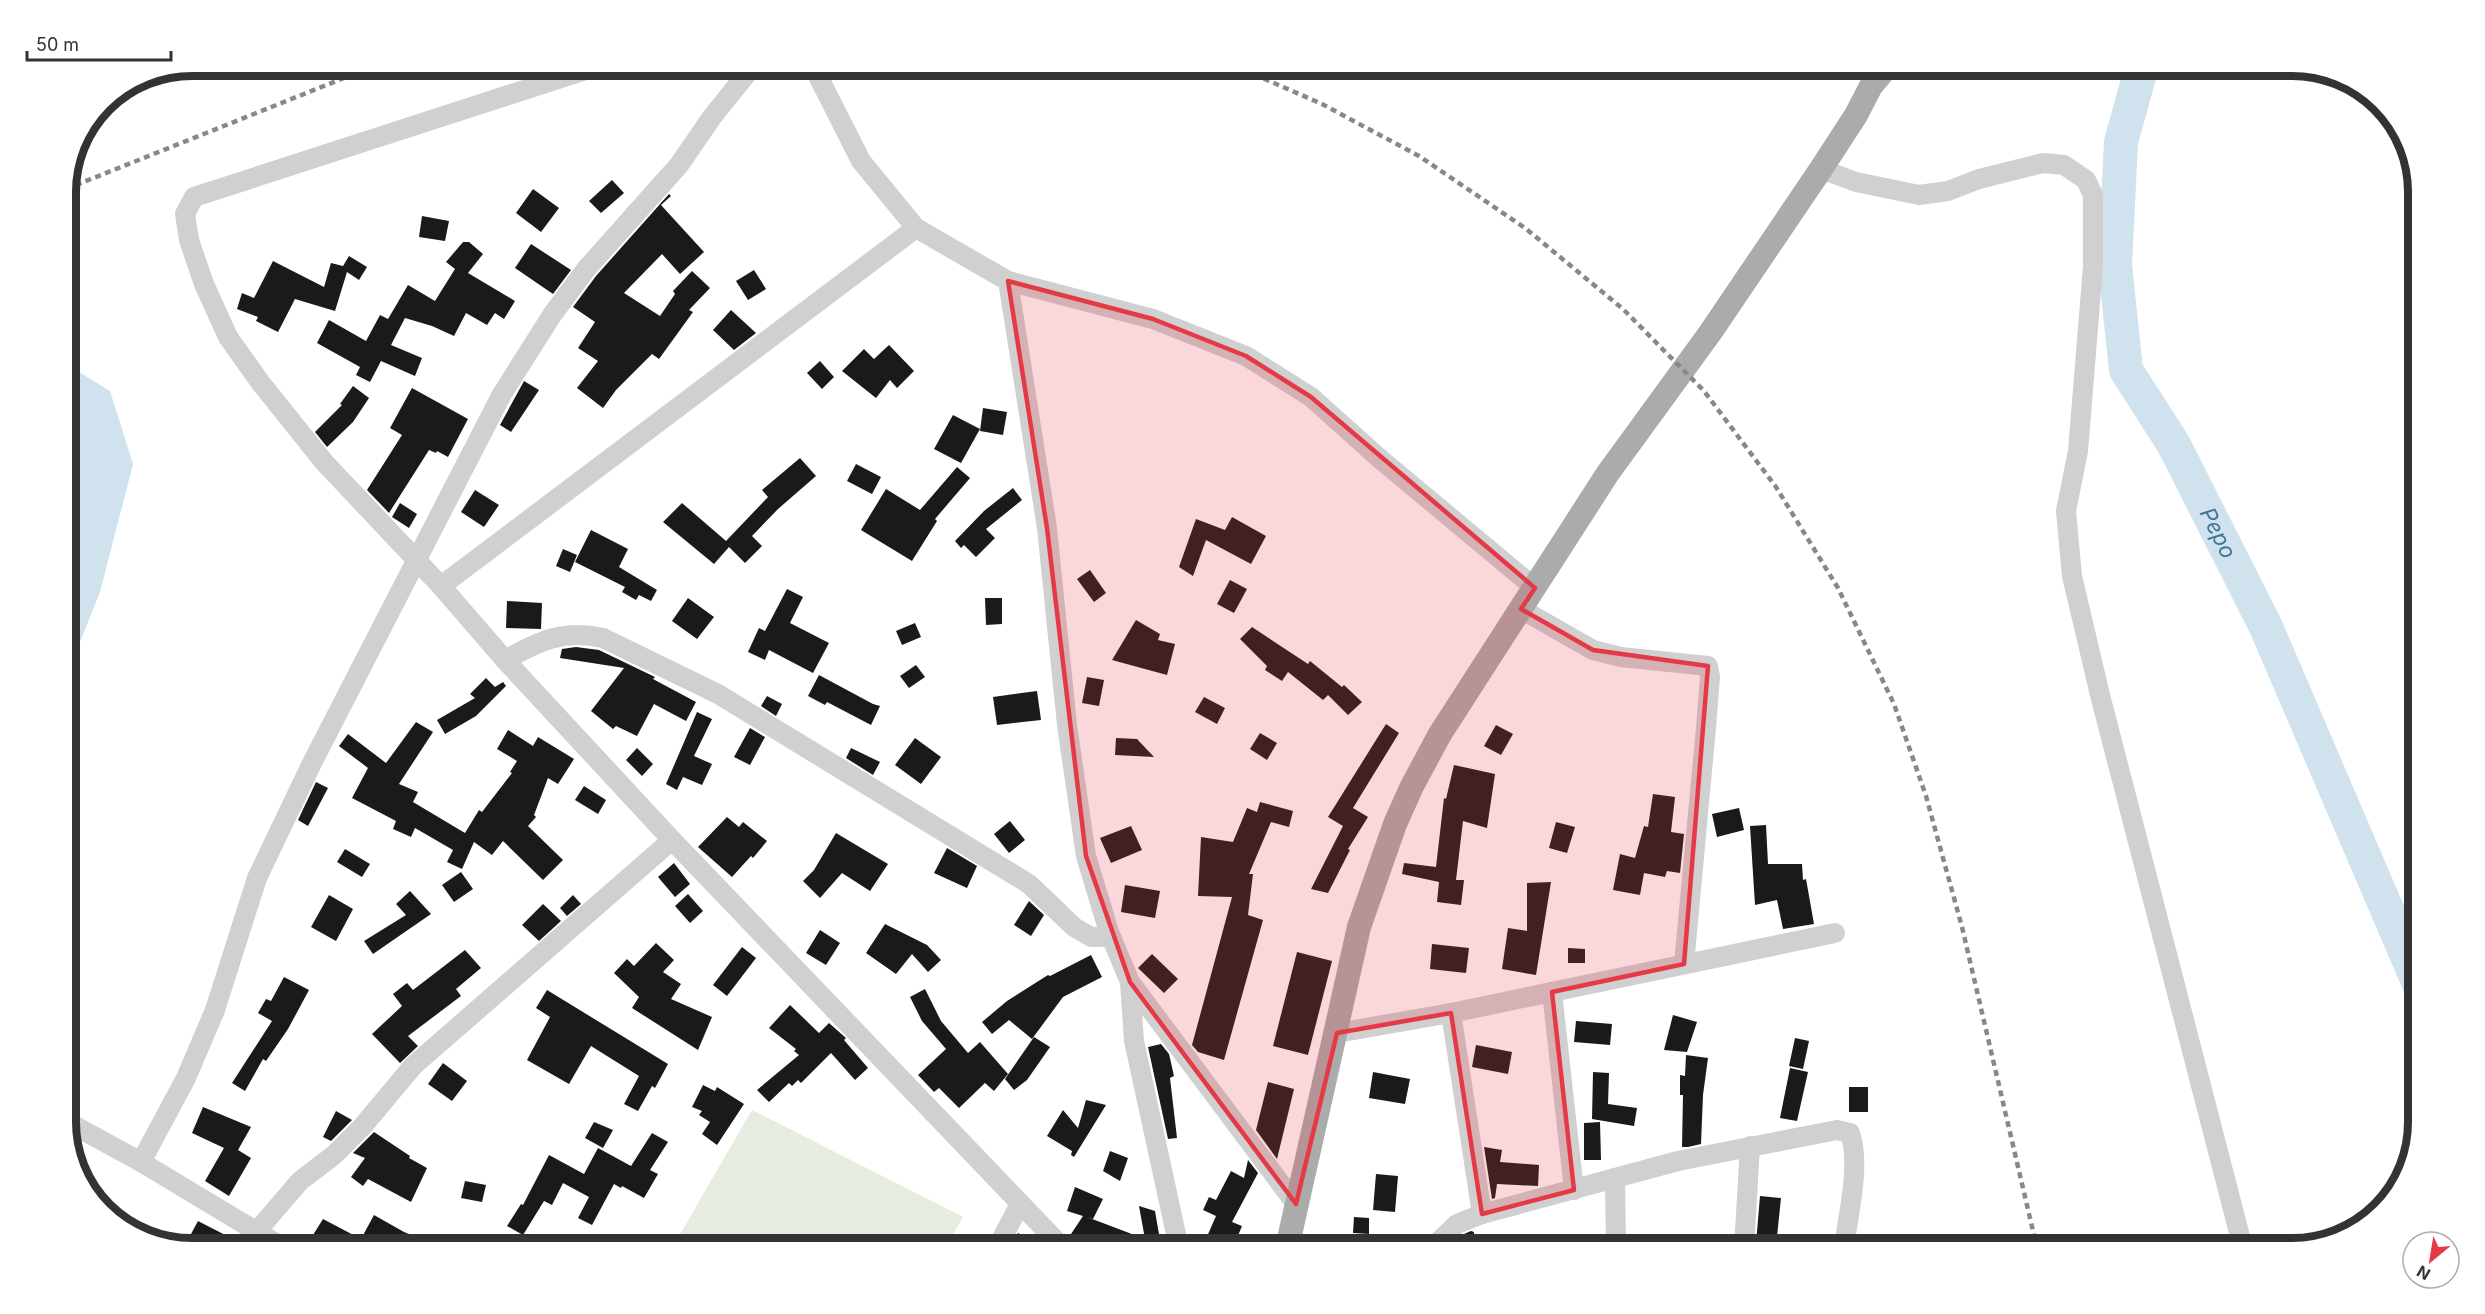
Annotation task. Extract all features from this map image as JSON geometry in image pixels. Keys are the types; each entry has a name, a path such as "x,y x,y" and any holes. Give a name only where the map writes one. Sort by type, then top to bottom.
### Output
{"main road":[{"path":"1289,1238 1337,1033 1359,927 1395,824 1412,786 1440,734 1608,473 1710,333 1856,116 1874,76"}],"street":[{"path":"567,76 194,197 185,214 189,240 204,284 228,337 260,382 324,462 441,586 504,660 672,840 1053,1238"},
{"path":"141,1162 186,1078 215,1010 257,878 313,761 502,394 552,315 587,268 679,165 712,117 745,76"},
{"path":"818,76 861,161 916,228 1008,281 1153,319 1246,356 1311,397 1379,458 1535,588"},
{"path":"1821,169 1856,182 1919,195 1948,190 1979,179 2043,163 2064,165 2086,180 2093,195 2093,266 2078,451 2066,511 2072,576 2100,695 2240,1238"},
{"path":"441,586 916,228"},
{"path":"1008,281 1047,528 1067,725 1086,856 1111,937 1130,982 1296,1204"},
{"path":"1521,609 1593,650 1621,657 1708,666 1710,670 1684,964"},
{"path":"504,660 528,647 560,635 583,634 603,638 718,694 1029,884 1074,927 1091,937 1111,937"},
{"path":"257,1231 300,1181 334,1155 362,1127 413,1066 672,840"},
{"path":"1337,1033 1451,1013 1834,933"},
{"path":"1130,982 1134,1041 1177,1238"},
{"path":"1552,992 1574,1190"},
{"path":"1451,1013 1482,1214"},
{"path":"77,1127 141,1162 268,1238"},
{"path":"1442,1238 1457,1224 1482,1214 1678,1161 1837,1130 1850,1133 1854,1145 1845,1238"},
{"path":"1745,1238 1750,1146"},
{"path":"1615,1178 1616,1238"},
{"path":"1002,1238 1020,1204"}],"highlighted area":[{"path":"1008,281 1153,319 1246,356 1311,397 1535,588 1521,609 1593,650 1708,666 1684,964 1552,992 1574,1190 1482,1214 1451,1013 1337,1033 1296,1204 1130,982 1086,856 1047,528"}],"shaded area":[{"path":"752,1110 963,1217 951,1238 678,1238"}],"water":[{"path":"77,371 110,391 133,464 100,592 77,650"}],"building":[{"path":"612,180 624,193 601,213 589,201"},
{"path":"533,189 559,208 541,232 516,213"},
{"path":"669,194 671,196 661,205 704,252 680,274 662,254 624,293 660,316 675,294 673,291 692,271 710,288 689,310 693,312 659,359 652,354 616,390 603,408 577,388 598,361 578,348 595,322 573,307 596,276"},
{"path":"422,216 449,221 445,241 419,237"},
{"path":"463,242 469,242 483,254 468,273 515,301 504,319 495,313 487,325 466,313 454,336 432,326 405,318 391,345 422,358 415,376 381,361 370,382 356,375 360,367 317,343 329,320 366,341 380,315 388,319 408,285 435,301 455,269 446,262"},
{"path":"531,244 571,270 553,294 515,268"},
{"path":"349,256 367,267 359,280 347,272 335,311 295,299 278,332 256,321 258,317 237,309 242,293 254,298 273,261 324,287 331,263 343,266"},
{"path":"754,270 766,289 748,300 736,281"},
{"path":"731,310 756,333 734,350 713,330"},
{"path":"889,345 914,371 897,388 890,380 876,398 842,371 864,349 874,359"},
{"path":"820,361 834,377 822,389 807,373"},
{"path":"524,381 539,390 511,432 500,425"},
{"path":"353,386 369,398 353,422 327,447 315,432 342,405 340,404"},
{"path":"412,388 468,419 448,457 437,451 436,453 429,450 389,513 367,490 402,435 390,428"},
{"path":"983,408 1007,412 1003,435 980,431"},
{"path":"953,415 980,429 961,463 934,449"},
{"path":"800,458 816,476 778,509 752,536 762,546 745,563 729,547 714,564 663,522 682,503 726,541 768,497 762,490"},
{"path":"856,464 881,477 872,494 847,481"},
{"path":"957,467 970,478 935,519 937,521 912,561 861,530 886,489 920,510"},
{"path":"1013,488 1022,500 986,529 995,538 976,557 964,545 961,548 955,541 984,511"},
{"path":"475,490 499,505 484,527 461,512"},
{"path":"400,503 417,514 409,528 392,517"},
{"path":"1232,517 1266,536 1251,564 1206,540 1193,576 1179,567 1196,519 1225,530"},
{"path":"591,530 628,549 619,567 657,590 651,601 639,595 636,600 622,592 625,587 575,562"},
{"path":"563,549 577,555 570,572 556,566"},
{"path":"1090,570 1106,593 1094,602 1077,579"},
{"path":"1230,580 1247,589 1234,613 1217,604"},
{"path":"787,589 803,597 790,623 829,643 813,673 769,650 765,660 748,652 759,628 765,631"},
{"path":"688,598 714,617 697,639 672,621"},
{"path":"985,598 1002,598 1002,624 986,625"},
{"path":"507,601 542,603 541,629 506,628"},
{"path":"1136,620 1160,634 1158,640 1175,644 1167,675 1112,660"},
{"path":"915,623 921,637 902,645 896,631"},
{"path":"1252,627 1308,664 1310,661 1342,687 1344,685 1362,702 1348,715 1328,695 1323,700 1288,672 1282,681 1265,670 1267,666 1240,639"},
{"path":"576,647 599,650 655,677 653,679 696,702 686,721 654,704 637,736 616,726 613,729 591,711 624,668 560,658 562,649"},
{"path":"916,665 925,677 909,688 900,676"},
{"path":"819,675 880,706 871,725 827,702 825,705 808,696"},
{"path":"1087,677 1104,680 1099,706 1082,703"},
{"path":"486,678 495,687 503,682 506,686 476,716 445,734 437,720 475,698 470,694"},
{"path":"1037,691 1041,720 997,725 993,697"},
{"path":"767,696 782,704 776,716 761,706"},
{"path":"1204,697 1225,708 1217,724 1195,712"},
{"path":"697,712 712,719 694,756 712,764 702,785 683,777 677,790 666,784"},
{"path":"416,722 433,732 399,784 418,792 413,802 465,833 479,810 482,812 512,773 510,772 517,761 497,749 508,730 533,746 538,737 574,759 558,784 548,778 534,815 536,817 528,826 563,860 543,880 503,841 492,855 474,842 462,869 447,862 453,850 415,828 411,837 393,829 396,821 352,798 368,768 339,746 348,734 386,763"},
{"path":"1386,724 1399,733 1353,808 1368,817 1348,849 1350,850 1328,893 1311,889 1343,826 1328,817"},
{"path":"1496,725 1513,734 1501,755 1484,746"},
{"path":"750,728 765,737 750,765 734,757"},
{"path":"1260,733 1277,743 1267,760 1250,749"},
{"path":"915,738 941,757 921,784 895,765"},
{"path":"1116,738 1137,739 1154,757 1115,755"},
{"path":"637,748 653,764 642,776 626,760"},
{"path":"851,748 880,762 873,775 846,758"},
{"path":"1454,765 1495,774 1487,828 1463,821 1456,880 1464,880 1461,905 1437,902 1439,882 1402,874 1404,863 1436,867 1444,798 1446,799"},
{"path":"316,782 328,788 308,826 298,820"},
{"path":"584,786 606,800 598,814 575,800"},
{"path":"1653,794 1675,797 1671,832 1684,834 1680,873 1667,871 1665,877 1644,873 1640,895 1613,890 1620,854 1635,858 1644,826 1648,827"},
{"path":"1260,802 1293,811 1289,827 1271,822 1249,874 1253,874 1248,915 1263,920 1224,1060 1198,1052 1192,1045 1232,897 1198,896 1201,837 1233,842 1247,808 1257,812"},
{"path":"1739,808 1744,830 1717,837 1712,814"},
{"path":"727,817 739,827 743,822 767,841 753,858 751,856 732,877 698,847"},
{"path":"1010,821 1025,840 1009,853 994,834"},
{"path":"1556,822 1575,827 1567,853 1549,848"},
{"path":"1766,825 1768,864 1802,864 1803,880 1806,879 1814,924 1783,929 1777,900 1755,905 1750,826"},
{"path":"1131,826 1142,850 1111,863 1100,838"},
{"path":"836,833 888,864 870,891 842,873 820,898 803,881 814,870"},
{"path":"947,848 977,866 967,888 934,873"},
{"path":"345,849 370,864 362,877 337,862"},
{"path":"674,863 690,884 675,897 658,877"},
{"path":"461,872 473,889 454,902 442,885"},
{"path":"1551,882 1536,975 1502,969 1508,928 1527,931 1527,883"},
{"path":"1125,885 1160,891 1155,918 1121,912"},
{"path":"410,891 431,914 373,954 364,941 406,915 396,904"},
{"path":"688,894 703,911 690,923 675,906"},
{"path":"329,895 353,909 336,941 311,927"},
{"path":"573,895 581,904 567,916 560,908"},
{"path":"1029,901 1044,915 1031,936 1014,925"},
{"path":"543,904 561,921 539,941 522,925"},
{"path":"885,924 927,945 941,960 928,972 912,954 896,974 866,953"},
{"path":"820,930 840,943 826,965 806,953"},
{"path":"656,943 674,960 663,972 681,984 671,999 712,1017 698,1050 632,1008 639,997 614,973 627,959 634,966"},
{"path":"1432,944 1469,948 1466,973 1430,969"},
{"path":"742,947 756,958 727,996 713,985"},
{"path":"1568,948 1585,949 1585,963 1568,963"},
{"path":"465,950 481,968 456,989 461,996 408,1036 418,1046 400,1063 372,1034 402,1006 393,994 407,983 413,990"},
{"path":"1297,952 1332,961 1308,1055 1273,1046"},
{"path":"1152,954 1178,979 1164,993 1138,968"},
{"path":"1091,955 1102,977 1063,997 1032,1039 1009,1020 992,1034 982,1022 1007,1001 1048,975"},
{"path":"284,977 309,990 288,1029 266,1061 263,1059 245,1091 232,1083 272,1021 258,1013 266,999 271,1001"},
{"path":"925,989 941,1021 968,1053 980,1042 1008,1074 994,1091 985,1083 959,1108 939,1088 934,1092 918,1075 946,1049 922,1021 910,997"},
{"path":"547,990 668,1064 655,1088 652,1086 638,1111 624,1104 639,1076 591,1046 569,1084 527,1060 550,1017 536,1008"},
{"path":"790,1005 819,1033 829,1023 846,1038 844,1040 868,1068 855,1080 831,1053 801,1083 798,1080 792,1086 789,1083 769,1102 757,1090 799,1055 794,1051 796,1049 769,1028"},
{"path":"1673,1015 1697,1022 1687,1052 1664,1050"},
{"path":"1576,1021 1612,1024 1610,1045 1574,1042"},
{"path":"1034,1037 1050,1047 1027,1080 1014,1090 1005,1079"},
{"path":"1795,1038 1809,1041 1803,1069 1789,1066"},
{"path":"1161,1044 1169,1054 1174,1076 1170,1078 1177,1138 1168,1139 1148,1047"},
{"path":"1476,1045 1512,1052 1508,1074 1472,1067"},
{"path":"1686,1055 1708,1058 1703,1095 1701,1144 1682,1147 1683,1095 1680,1095 1680,1075 1685,1076"},
{"path":"443,1063 467,1081 452,1101 428,1084"},
{"path":"1790,1068 1808,1072 1797,1121 1780,1118"},
{"path":"1373,1072 1410,1079 1405,1104 1369,1098"},
{"path":"1593,1072 1609,1073 1608,1104 1637,1108 1634,1126 1592,1119"},
{"path":"1268,1082 1294,1089 1277,1159 1256,1130"},
{"path":"703,1085 715,1091 717,1087 744,1104 717,1145 702,1134 710,1122 699,1115 702,1111 692,1107"},
{"path":"1849,1087 1868,1087 1868,1112 1849,1112"},
{"path":"1086,1100 1106,1105 1074,1157 1071,1155 1072,1151 1047,1136 1063,1110 1078,1128"},
{"path":"203,1107 251,1127 238,1150 251,1158 229,1196 205,1181 224,1148 192,1133"},
{"path":"336,1111 352,1120 331,1141 323,1137"},
{"path":"594,1122 613,1130 603,1148 585,1138"},
{"path":"1600,1122 1601,1160 1584,1160 1584,1123"},
{"path":"374,1132 410,1156 409,1158 427,1168 411,1202 368,1179 363,1186 351,1177 365,1158 353,1153"},
{"path":"652,1133 668,1142 650,1170 658,1174 644,1198 614,1184 592,1225 578,1218 589,1197 563,1183 552,1205 544,1201 523,1235 507,1226 521,1204 523,1205 549,1155 584,1174 598,1148 631,1166"},
{"path":"1484,1147 1502,1150 1500,1162 1539,1165 1538,1186 1497,1184 1495,1198 1492,1199"},
{"path":"1110,1151 1128,1158 1120,1181 1103,1171"},
{"path":"1248,1160 1258,1173 1232,1222 1242,1226 1237,1238 1206,1238 1216,1216 1203,1210 1209,1197 1216,1200 1231,1171 1244,1178"},
{"path":"1376,1174 1398,1176 1395,1212 1373,1210"},
{"path":"465,1181 486,1185 482,1202 461,1198"},
{"path":"1075,1187 1103,1199 1093,1219 1087,1217 1142,1238 1070,1238 1083,1216 1067,1211"},
{"path":"1760,1196 1781,1198 1777,1238 1756,1238"},
{"path":"1139,1206 1155,1211 1160,1238 1145,1238"},
{"path":"374,1215 419,1238 362,1238"},
{"path":"1354,1217 1369,1218 1369,1234 1353,1233"},
{"path":"323,1219 359,1238 318,1238 313,1235"},
{"path":"198,1221 231,1238 199,1238 191,1234"},
{"path":"1474,1232 1473,1238 1460,1238 1464,1234"},
{"path":"1018,1233 1027,1238 1016,1238"}],"waterway":[{"name":"Pepo","path":"2139,76 2121,142 2115,265 2126,370 2174,445 2266,627 2408,958"}],"railway":[{"path":"77,185 349,76"},
{"path":"1258,76 1322,104 1419,156 1525,228 1623,309 1704,391 1776,487 1838,588 1894,704 1926,796 1962,927 2035,1238"}]}
